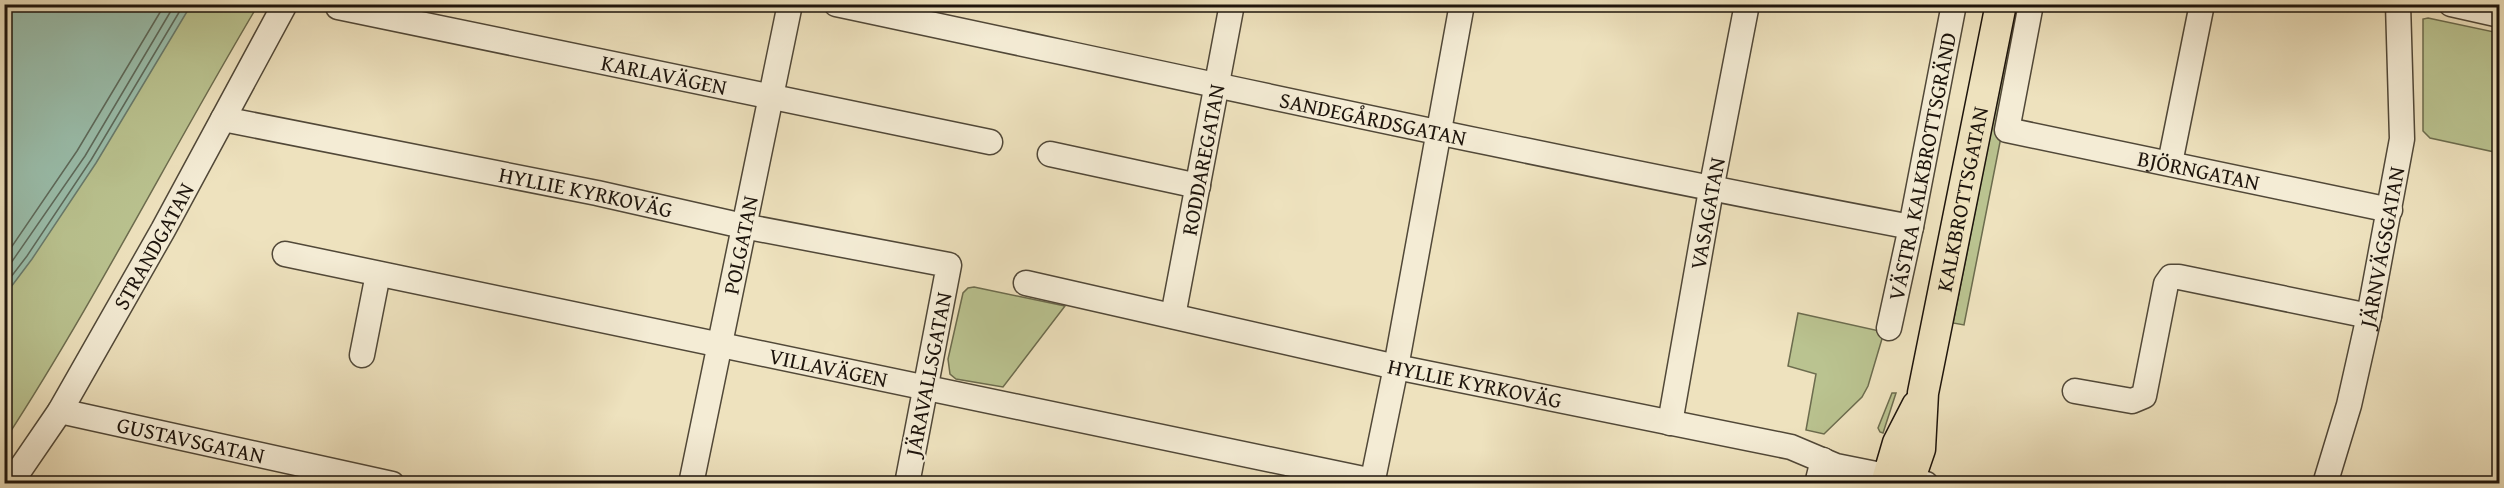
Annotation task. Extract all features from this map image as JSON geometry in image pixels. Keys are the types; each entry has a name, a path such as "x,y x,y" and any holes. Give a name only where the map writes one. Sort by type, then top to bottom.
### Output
{"main road":[{"name":"KALKBROTTSGATAN","path":"1904,481 1898,443 1923,393 2001,4"}],"street":[{"name":"STRANDGATAN","path":"10,483 60,411 285,4"},
{"name":"POLGATAN","path":"691,483 790,4"},
{"name":"SANDEGÅRDSGATAN","path":"836,4 1711,190 1911,227"},
{"name":"RODDAREGATAN","path":"1173,316 1232,4"},
{"path":"1375,482 1461,4"},
{"name":"VASAGATAN","path":"1670,423 1747,4"},
{"name":"VÄSTRA KALKBROTTSGRÄND","path":"1889,328 1954,4"},
{"name":"BJÖRNGATAN","path":"2031,4 2007,130 2390,210"},
{"path":"2170,163 2202,4"},
{"name":"JÄRNVÄGSGATAN","path":"2325,483 2349,405 2369,316 2403,139 2398,4"},
{"path":"2451,4 2499,15"},
{"name":"KARLAVÄGEN","path":"339,7 990,142"},
{"name":"HYLLIE KYRKOVÄG","path":"224,118 597,193 743,226 948,265"},
{"path":"1050,154 1198,186"},
{"name":"VILLAVÄGEN","path":"285,254 1375,482"},
{"name":"JÄRAVALLSGATAN","path":"907,483 927,387 948,265"},
{"path":"362,355 378,274"},
{"path":"2075,391 2132,401 2144,396 2166,284 2171,277 2369,316"},
{"name":"HYLLIE KYRKOVÄG","path":"1026,283 1396,367 1791,447 1836,466 1904,481"},
{"name":"GUSTAVSGATAN","path":"60,411 392,483"},
{"path":"1816,483 1823,460"}],"shaded area":[{"path":"163,5 258,5 71,333 5,440 5,271"},
{"path":"2016,5 2027,5 1964,325 1953,323"},
{"path":"2428,18 2499,33 2499,153 2430,138 2423,131 2423,19"},
{"path":"974,287 1065,306 1003,387 956,379 950,374 948,359 963,293 968,288"},
{"path":"1798,313 1884,332 1868,386 1862,397 1824,434 1806,430 1816,374 1788,366"},
{"path":"1892,393 1896,393 1883,433 1878,428"}],"water":[{"path":"5,4 191,5 96,163 5,295"}]}
